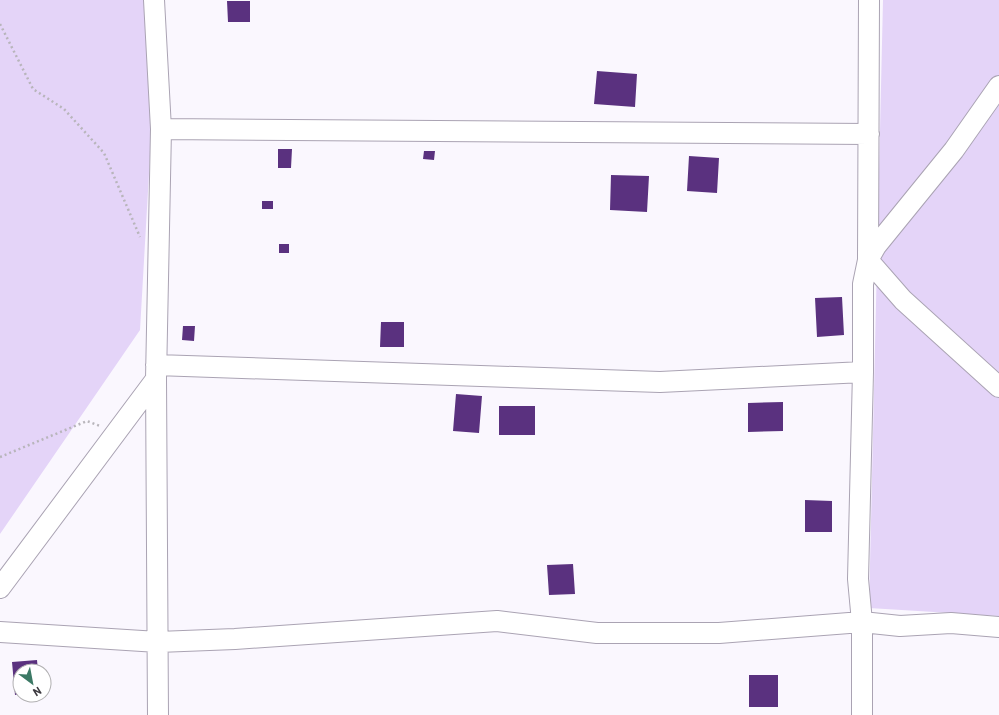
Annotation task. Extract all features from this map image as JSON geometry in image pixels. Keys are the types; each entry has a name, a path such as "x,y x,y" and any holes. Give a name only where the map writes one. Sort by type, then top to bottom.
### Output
{"street":[{"path":"154,0 161,129 156,372 158,715"},
{"path":"862,715 862,622 858,579 863,372 863,284 868,260 869,0"},
{"path":"868,260 876,246 954,150 999,86"},
{"path":"161,129 869,134"},
{"path":"868,260 903,300 999,387"},
{"path":"156,372 660,382 863,372"},
{"path":"0,588 116,432 156,372"},
{"path":"0,632 158,642 235,639 497,621 597,633 719,633 862,622 900,626 951,623 999,627"}],"path":[{"path":"0,24 33,89 64,109 104,154 140,238"},
{"path":"0,456 87,421 116,432"}],"shaded area":[{"path":"0,0 159,0 140,330 0,534"},
{"path":"883,0 999,0 999,616 869,608"}],"building":[{"path":"227,1 250,1 250,22 228,22"},
{"path":"597,71 637,74 635,107 594,104"},
{"path":"278,149 292,149 291,168 278,168"},
{"path":"424,151 435,151 434,160 423,159"},
{"path":"689,156 719,158 717,193 687,191"},
{"path":"611,175 649,176 647,212 610,210"},
{"path":"262,201 273,201 273,209 262,209"},
{"path":"279,244 289,244 289,253 279,253"},
{"path":"842,297 844,335 817,337 815,298"},
{"path":"381,322 404,322 404,347 380,347"},
{"path":"183,326 195,326 194,341 182,340"},
{"path":"456,394 482,396 479,433 453,431"},
{"path":"783,402 783,431 748,432 748,403"},
{"path":"499,406 535,406 535,435 499,435"},
{"path":"805,500 832,501 832,532 805,532"},
{"path":"573,564 575,594 549,595 547,565"},
{"path":"37,660 37,663 12,663"},
{"path":"749,675 778,675 778,707 749,707"}]}
